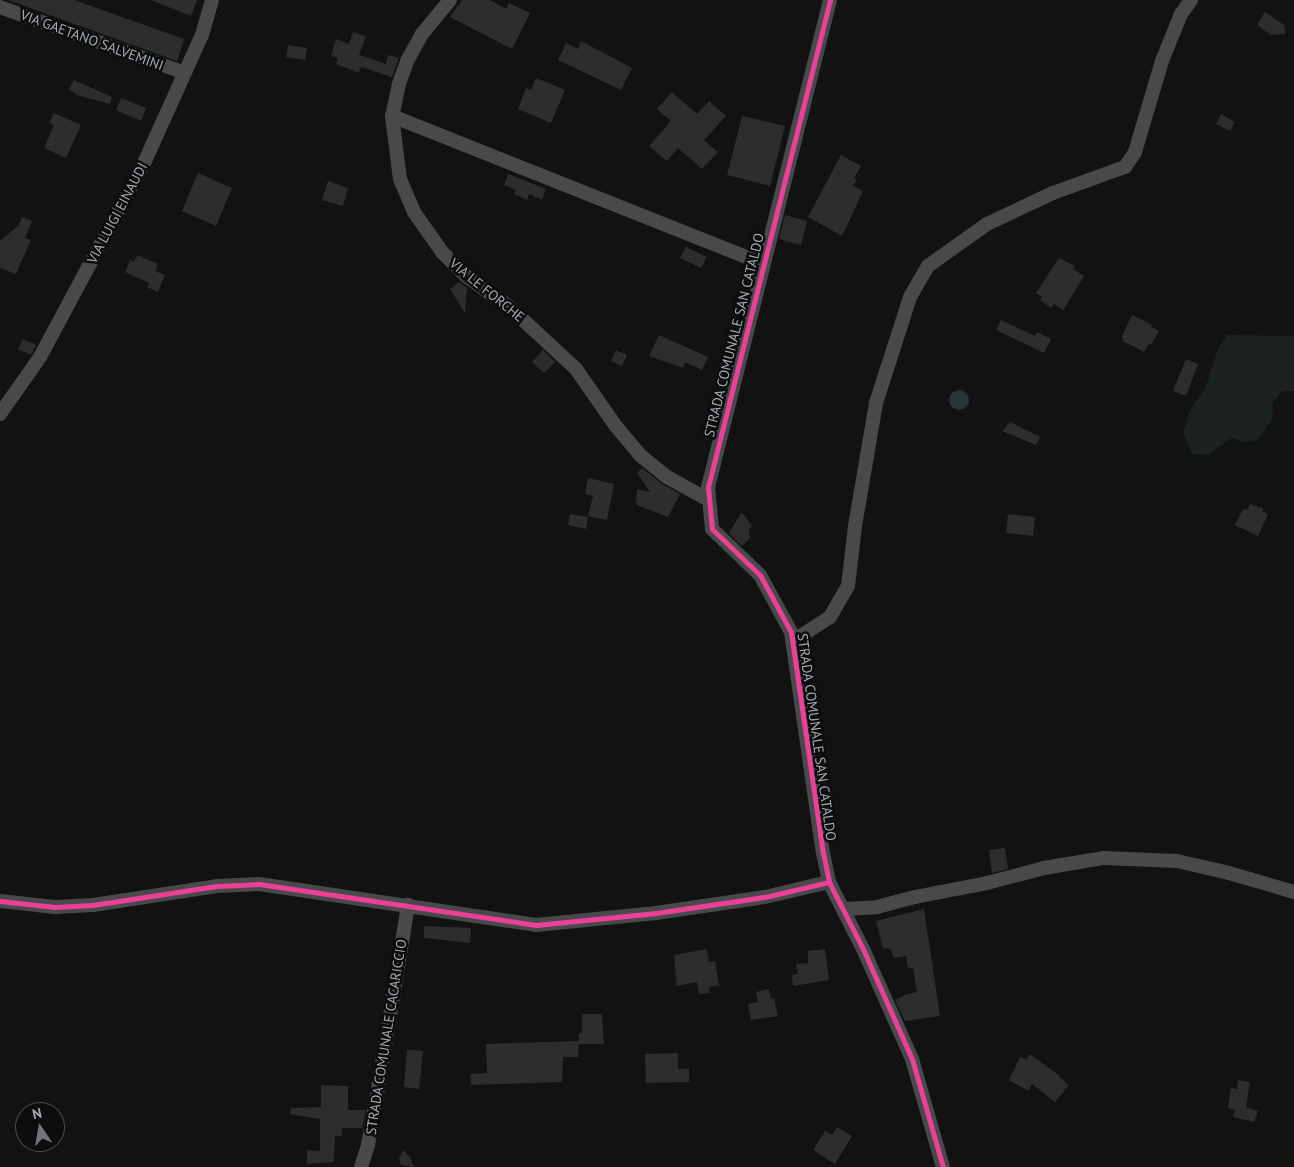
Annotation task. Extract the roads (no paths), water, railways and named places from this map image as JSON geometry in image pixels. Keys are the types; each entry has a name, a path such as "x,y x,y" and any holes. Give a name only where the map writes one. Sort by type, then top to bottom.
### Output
{"street":[{"name":"VIA LUIGI EINAUDI","path":"0,414 44,348 145,160 202,35 212,0"},
{"name":"VIA LE FORCHE","path":"450,0 422,34 408,59 399,84 392,116 400,179 414,212 442,252 466,276 508,306 576,369 615,425 641,456 666,477 709,500"},
{"name":"STRADA COMUNALE SAN CATALDO","path":"830,0 708,487 709,500 712,530 760,575 791,632 823,853 829,882 844,909 912,1060 943,1167"},
{"path":"793,641 830,616 848,586 855,526 876,403 910,297 928,266 987,224 1053,193 1125,167 1135,152 1165,53 1181,14 1191,0"},
{"name":"VIA GAETANO SALVEMINI","path":"0,8 185,73"},
{"path":"392,116 764,264"},
{"path":"844,909 877,907 915,897 987,884 1044,868 1104,858 1177,861 1229,873 1294,892"},
{"path":"0,901 55,907 93,905 217,886 259,884 536,925 656,913 764,897 829,882"},
{"name":"STRADA COMUNALE CACARICCIO","path":"361,1167 368,1146 408,906"}]}
